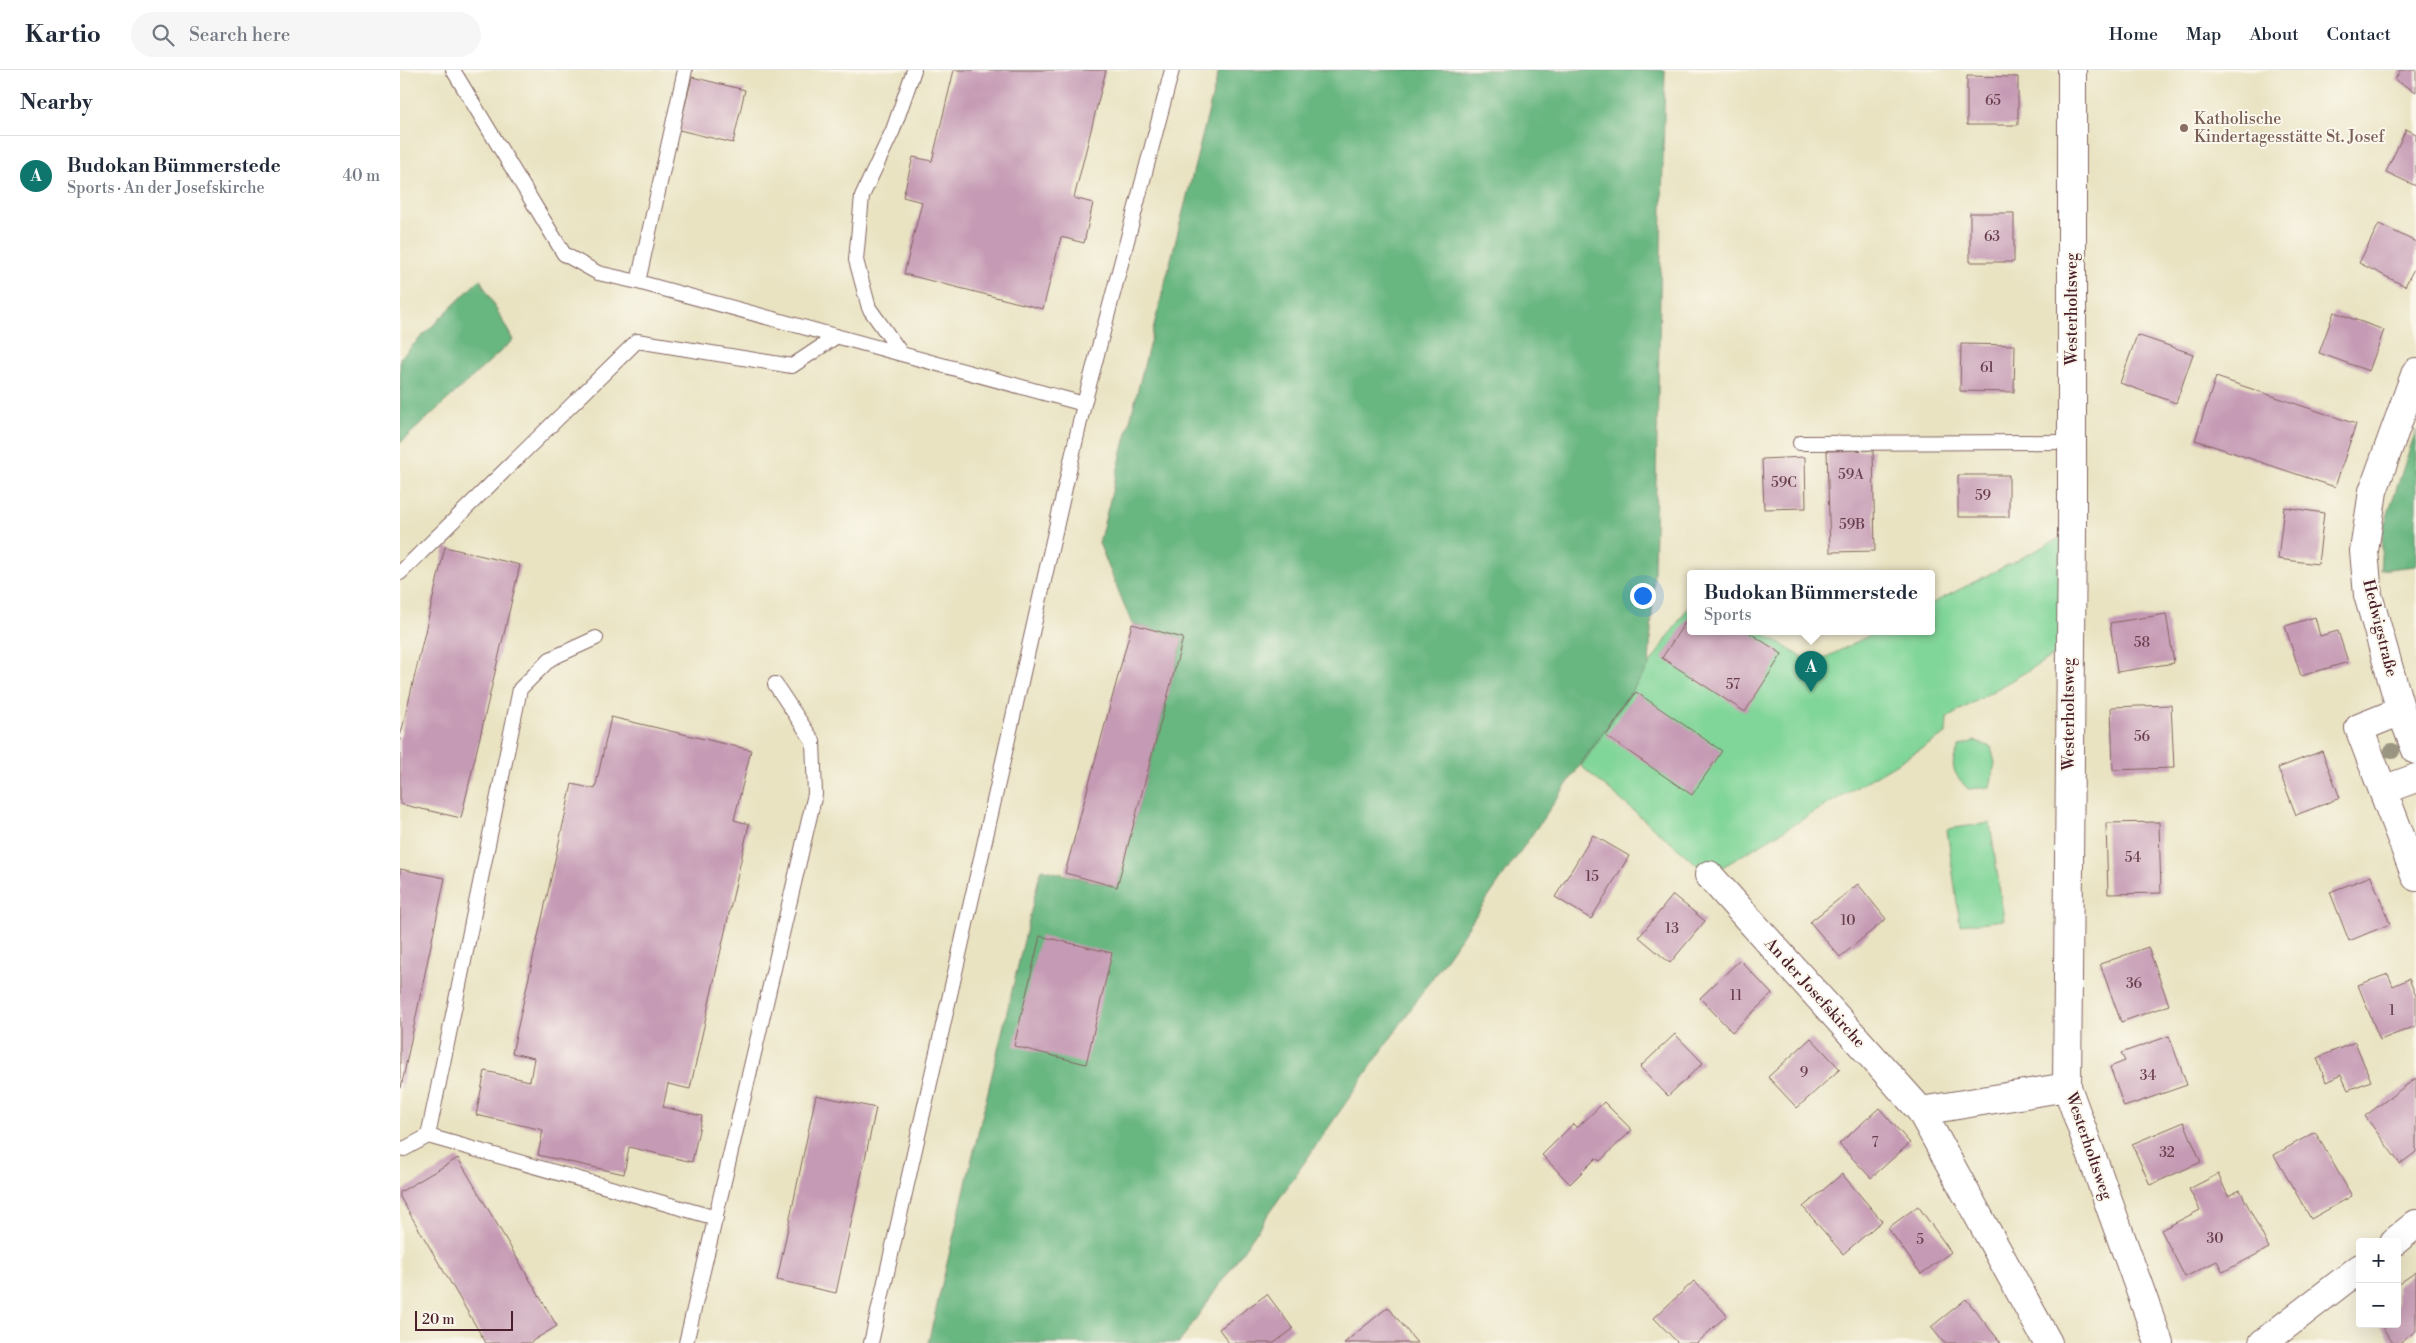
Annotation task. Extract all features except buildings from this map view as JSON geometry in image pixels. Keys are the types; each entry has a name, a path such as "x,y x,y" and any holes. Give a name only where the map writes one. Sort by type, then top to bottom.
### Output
{"street":[{"name":"Westerholtsweg","path":"2072,70 2072,442 2067,1087 2159,1343"},
{"name":"Hedwigstraße","path":"2416,372 2373,491 2364,551 2368,595 2401,711 2416,750"},
{"path":"2401,711 2359,728 2416,876"},
{"path":"2383,790 2416,778"},
{"name":"An der Josefskirche","path":"1709,875 1921,1110 2048,1343"},
{"path":"1921,1110 2067,1087"},
{"path":"2399,1238 2416,1224"},
{"path":"2263,1343 2356,1271"}],"lane":[{"path":"453,70 564,254 598,273 638,282 1084,404"},
{"path":"638,282 685,70"},
{"path":"901,353 869,308 856,260 862,196 893,130 914,70"},
{"path":"871,1343 1084,404 1172,70"},
{"path":"400,573 637,342 792,366 837,336"},
{"path":"1800,443 2072,442"},
{"path":"428,1136 520,689 550,659 596,638"},
{"path":"686,1343 815,794 813,741 775,684"},
{"path":"400,1148 404,1149 428,1136 716,1218"}],"green space":[{"path":"1219,70 1665,70 1654,575 1649,666 1179,1343 928,1343 1041,869 1117,887 1183,638 1132,624 1099,543"},
{"path":"480,279 513,340 400,443 400,358"},
{"path":"2416,430 2416,566 2380,570 2383,529"},
{"path":"2072,532 2070,646 1947,718 1946,734 1709,875 1581,766 1687,609 1687,635 1766,635 1813,664 1870,635 1935,635 1935,602"},
{"path":"1974,741 1991,747 1995,763 1990,787 1968,789 1954,769 1954,759 1960,746"},
{"path":"1990,823 2004,920 1960,925 1947,829"}],"place":[{"name":"Katholische Kindertagesstätte St. Josef","path":"2184,128"},
{"name":"Budokan Bümmerstede","path":"1811,692"}]}
